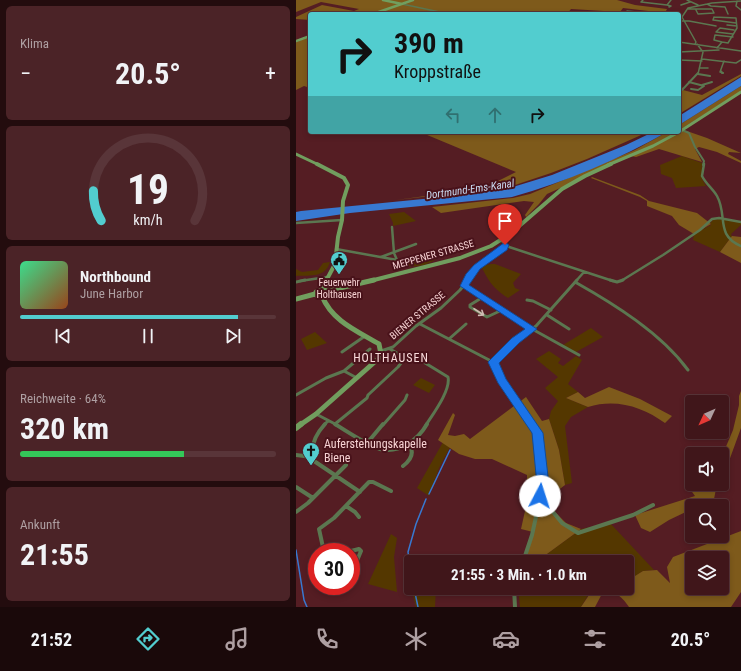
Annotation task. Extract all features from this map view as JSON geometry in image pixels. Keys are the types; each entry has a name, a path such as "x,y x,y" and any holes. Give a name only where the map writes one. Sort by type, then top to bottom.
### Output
{"main road":[{"path":"383,0 402,4"},
{"path":"379,12 413,0"},
{"path":"397,3 408,2"},
{"path":"296,41 308,37"},
{"name":"MEPPENER STRASSE","path":"681,130 741,92"},
{"name":"MEPPENER STRASSE","path":"327,291 461,257 480,250 501,240 519,227 552,196 563,189 588,175 661,143 675,134"},
{"path":"296,154 346,180 349,187 343,204 335,264 321,289 316,291 315,294"},
{"path":"321,289 327,291 326,294 322,296"},
{"path":"296,299 315,294 322,296"},
{"path":"296,428 316,414 357,378 378,358 380,351 379,344 333,315 325,306 322,296"}],"street":[{"path":"636,3 642,1 668,6 671,0"},
{"path":"686,0 698,5"},
{"path":"703,51 696,44 682,17 688,9 698,5 724,1 741,1"},
{"path":"737,1 736,6 741,10"},
{"path":"681,5 692,2"},
{"path":"402,4 440,12"},
{"path":"706,4 713,6 725,6 728,14"},
{"path":"394,7 407,5"},
{"path":"688,9 712,9 714,13 698,14 696,10"},
{"path":"627,11 635,12"},
{"path":"736,21 713,20 714,17 736,21 740,22"},
{"path":"733,37 715,35 714,38 717,38 716,40 728,43 733,37 734,30 737,26 736,21"},
{"path":"681,22 716,26"},
{"path":"727,25 737,26"},
{"path":"734,30 720,28 718,31 734,34"},
{"path":"681,42 741,51"},
{"path":"717,48 722,42"},
{"path":"681,52 725,49"},
{"path":"682,90 698,74 703,51"},
{"path":"681,60 724,61 737,63 741,60"},
{"path":"721,72 724,61"},
{"path":"700,68 708,68"},
{"path":"698,74 710,76"},
{"path":"689,82 702,85 712,82"},
{"path":"691,89 698,90 704,87 702,85"},
{"path":"681,131 689,133 704,161 702,176 717,197 726,238 732,243 741,246"},
{"path":"296,223 342,218"},
{"path":"501,240 506,246 613,282 620,282 700,230 712,219 741,222"},
{"path":"336,249 397,260 394,252 392,227"},
{"path":"381,257 416,244"},
{"name":"BIENER STRASSE","path":"380,351 390,349 441,308 464,286 469,276 477,267 506,246"},
{"path":"493,362 515,341 532,329 547,315 584,272"},
{"path":"296,282 327,277"},
{"path":"575,282 610,302 679,358 688,370"},
{"path":"464,286 532,329 579,355"},
{"path":"483,297 470,305 470,307 487,317 502,310"},
{"path":"527,300 551,310"},
{"path":"547,315 569,329"},
{"path":"420,324 493,362 502,380 538,433 543,485 532,534 525,555"},
{"path":"449,339 466,324"},
{"path":"342,352 365,336"},
{"path":"296,395 326,378 344,371 370,349"},
{"path":"316,414 380,449 396,449 409,444 425,428 446,392 449,380 448,377 441,372 417,358 405,358 390,349"},
{"path":"335,424 367,398 368,395 398,367 405,358"},
{"path":"344,371 357,378"},
{"path":"368,442 405,400 407,395"},
{"path":"328,421 315,437 311,452 312,457 314,461 360,492"},
{"path":"403,466 409,462 412,456 413,451 409,444"},
{"path":"296,455 312,457"},
{"path":"296,512 313,498 346,465"},
{"path":"322,543 319,529 346,506 369,482 373,482 391,491"},
{"path":"296,487 313,498"},
{"path":"540,496 562,523 578,533 633,515 653,505"},
{"path":"346,506 355,512 359,517"},
{"path":"514,595 515,607"}],"shaded area":[{"path":"296,0 617,0 635,5 667,9 666,12 623,8 620,12 571,9 569,12 308,12 308,20 296,19 296,17 322,5 354,11 359,9 321,2 296,12"},
{"path":"308,38 308,87 304,86 296,90 296,42"},
{"path":"741,74 741,76 681,113 681,87 684,88 683,90 702,95"},
{"path":"741,86 741,91 681,129 681,124"},
{"path":"681,129 707,138 741,153 729,152 728,154 741,161 741,163 717,152 699,147 695,149 702,162 659,149 636,157 631,156 547,194 526,217 525,215 534,202 524,201 441,213 432,207 513,198 530,194 635,150 663,134 681,134"},
{"path":"425,134 643,134 587,159 509,187 396,200 484,188 516,172"},
{"path":"682,156 702,163 702,179 706,186 676,188 672,178 661,174 660,165"},
{"path":"592,177 640,195 649,201 697,213 711,224 694,234 679,225 672,216 647,206 647,201 640,197 591,178"},
{"path":"404,212 416,221 393,226 389,214"},
{"path":"719,219 741,222 741,225 731,234 732,236 720,252 693,240 694,234 711,225 710,223 713,220"},
{"path":"732,236 741,237 741,263 720,252"},
{"path":"430,251 437,258 425,265 410,266 402,263 417,254"},
{"path":"330,262 325,271 317,275 296,276 296,269 302,272 318,270 323,263"},
{"path":"495,264 521,274 513,283 515,288 520,290 508,298 495,288 489,281 481,266"},
{"path":"591,328 603,337 576,352 563,345"},
{"path":"315,332 327,343 307,350 301,339"},
{"path":"549,351 561,359 558,363 563,366 576,356 582,360 568,384 578,392 566,398 588,407 571,417 565,426 572,483 565,485 559,450 549,419 551,411 558,401 545,388 558,377 536,359"},
{"path":"421,378 435,385 429,393 413,385"},
{"path":"609,387 640,399 672,416 665,423 648,412 629,406 609,403 588,407 566,398 578,392 585,398"},
{"path":"741,391 741,428 729,461 729,447 726,447 733,430 739,405 739,396"},
{"path":"526,397 542,421 549,419 559,450 565,485 552,495 547,504 566,523 581,529 546,555 526,555 533,532 521,529 527,502 527,475 492,459 475,459 459,454 438,440 453,413 455,415 448,435 455,436 464,434 470,439"},
{"path":"443,442 450,447 439,468 429,496 417,488"},
{"path":"691,491 716,491 714,499 686,499 695,496"},
{"path":"685,499 685,512 650,532 641,528 635,515"},
{"path":"610,523 654,570 643,571 634,577 634,555 546,555 581,529"},
{"path":"741,531 741,592 731,607 629,607 618,595 634,595 634,577 643,571 657,570 670,583 667,567 673,557 685,552 685,595 729,595 729,551 689,551 710,543 729,543 729,536"},
{"path":"391,534 397,538 394,557 397,592 368,584"},
{"path":"413,595 436,595 435,607 416,607"},
{"path":"519,595 588,595 581,607 520,607"},
{"path":"589,595 601,595 595,607 581,607"}],"water":[{"path":"741,77 741,86 681,124 681,115"},
{"path":"649,134 663,134 592,169 512,197 350,213 296,221 296,212 301,211 464,195 506,189 552,175 626,145"}],"waterway":[{"path":"429,494 450,450"},
{"path":"408,555 416,524 426,499"},
{"path":"296,550 304,600 307,607"},
{"path":"415,595 418,607"}],"place":[{"name":"Feuerwehr Holthausen","path":"339,275"},
{"name":"Auferstehungskapelle Biene","path":"311,466"}],"district":[{"name":"HOLTHAUSEN","path":"391,358"}],"route":[{"path":"505,245 506,246 504,248 477,267 469,276 464,286 532,329 515,341 496,361 493,362 502,380 538,433 543,485 540,496"}],"water label":[{"name":"Dortmund-Ems-Kanal","path":"470,189"}]}
